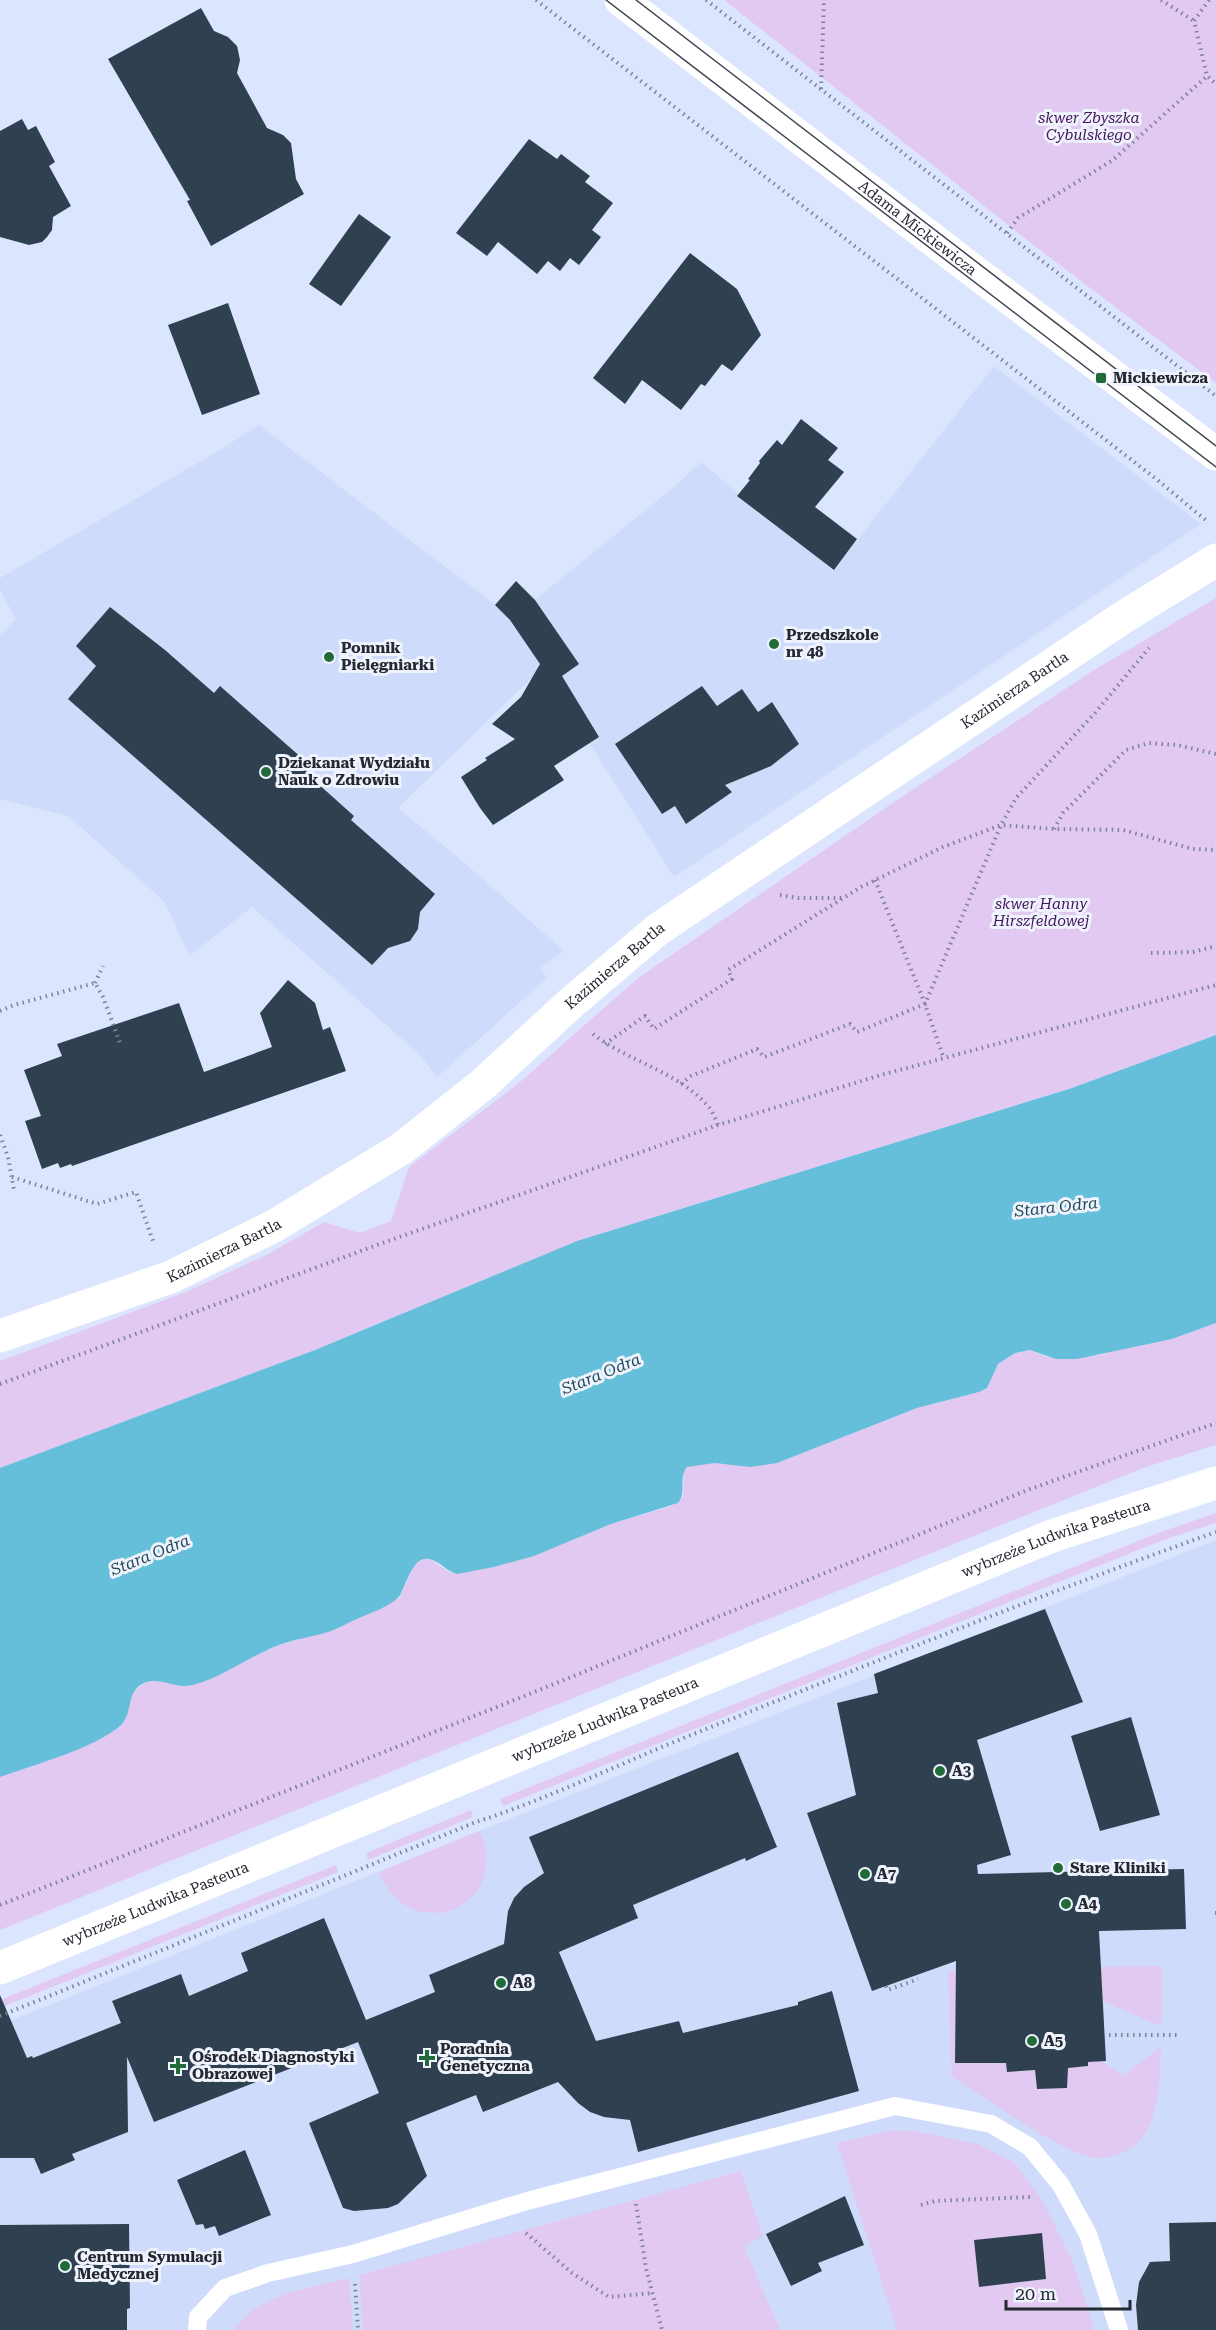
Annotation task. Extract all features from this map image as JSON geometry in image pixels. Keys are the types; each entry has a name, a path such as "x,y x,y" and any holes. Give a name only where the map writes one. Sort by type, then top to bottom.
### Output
{"street":[{"name":"Adama Mickiewicza","path":"621,0 1216,454"},
{"name":"Kazimierza Bartla","path":"0,1336 171,1277 274,1226 401,1149 489,1078 564,1008 657,930 1122,618 1216,560"},
{"name":"wybrzeże Ludwika Pasteura","path":"0,1968 1052,1536 1216,1483"}],"lane":[{"path":"197,2330 198,2317 225,2288 268,2273 353,2254 509,2206 895,2106 991,2124 1030,2148 1061,2185 1088,2234 1119,2330"}],"path":[{"path":"536,0 1214,526"},
{"path":"706,0 1216,396"},
{"path":"821,88 824,0"},
{"path":"1161,0 1194,21 1207,76 1216,84"},
{"path":"1194,21 1209,0"},
{"path":"1007,233 1018,218 1113,160 1207,76"},
{"path":"681,1084 691,1076 757,1049 764,1057 850,1024 857,1032 925,1004 1001,825 1016,798 1095,713 1153,643"},
{"path":"1054,829 1063,813 1126,750 1149,743 1178,745 1216,754"},
{"path":"605,1044 645,1016 654,1029 732,979 728,970 875,880 944,847 1001,825 1054,829 1123,830 1193,849 1216,850"},
{"path":"744,872 758,890 798,898 845,898"},
{"path":"875,880 925,1004 944,1059"},
{"path":"1151,953 1193,952 1216,946"},
{"path":"95,983 102,966"},
{"path":"0,1011 95,983"},
{"path":"95,983 103,997 120,1042"},
{"path":"0,1384 388,1241 718,1125 881,1075 1216,985"},
{"path":"564,1008 605,1044 681,1084 708,1105 718,1125"},
{"path":"0,1135 8,1157 14,1190"},
{"path":"12,1177 97,1204 136,1192 154,1244 160,1247"},
{"path":"0,1905 537,1691 1030,1489 1216,1423"},
{"path":"0,2016 476,1822 549,1796 690,1736 1121,1566 1216,1532"},
{"path":"886,1986 888,1990 918,1979"},
{"path":"1108,2035 1181,2035"},
{"path":"631,2175 662,2330"},
{"path":"921,2205 935,2200 1029,2198 1043,2195 1061,2185"},
{"path":"509,2206 517,2224 572,2273 609,2298 653,2293"},
{"path":"353,2254 358,2330"}],"shaded area":[{"path":"994,366 1201,524 674,877 542,668 398,808 564,951 540,968 547,978 437,1077 417,1052 252,907 189,956 165,902 68,816 0,799 0,635 16,619 0,590 0,578 259,425 489,600 510,620 674,487 701,462 738,493 737,496 834,570"},
{"path":"1216,1540 1216,2330 0,2330 0,2025 479,1831"}],"green space":[{"name":"skwer Zbyszka Cybulskiego","path":"724,0 1216,0 1216,383 1036,247"},
{"name":"skwer Hanny Hirszfeldowej","path":"1216,598 1216,1035 1069,1089 577,1241 315,1350 0,1468 0,1361 186,1292 268,1254 324,1222 360,1233 391,1221 409,1167 520,1082 638,978 900,798 1094,670"},
{"path":"1216,1323 1216,1445 1146,1467 0,1930 0,1777 87,1745 128,1710 132,1693 146,1682 156,1680 190,1686 279,1645 330,1631 399,1598 414,1566 423,1559 429,1559 451,1573 494,1567 534,1556 611,1524 672,1506 683,1497 684,1471 687,1467 715,1463 777,1463 917,1408 979,1392 987,1388 998,1364 1015,1353 1030,1350 1047,1357 1101,1355 1122,1348 1172,1339"},
{"path":"1216,1513 1216,1523 1163,1540 503,1806 500,1799 1158,1533"},
{"path":"471,1810 473,1817 368,1860 366,1853"},
{"path":"479,1831 486,1850 484,1875 475,1893 461,1905 444,1912 425,1912 407,1906 391,1893 379,1872"},
{"path":"336,1865 338,1872 0,2008 0,2000"},
{"path":"1158,1966 1162,1970 1161,2025 1103,2001 1102,1992 956,1995 955,2063 1006,2063 1007,2072 1035,2070 1037,2089 1067,2088 1068,2068 1087,2066 1088,2062 1101,2061 1123,2076 1161,2046 1158,2094 1152,2119 1141,2139 1124,2153 1094,2158 1071,2150 1036,2131 952,2077 948,1973 953,1970"},
{"path":"888,2131 913,2131 978,2144 1015,2163 1044,2203 1073,2263 1093,2330 897,2330 837,2143"},
{"path":"741,2171 763,2236 744,2247 780,2330 363,2330 359,2275"},
{"path":"349,2278 353,2330 235,2330 257,2308 271,2300 302,2289"}],"water":[{"name":"Stara Odra","path":"1216,1035 1216,1323 1172,1339 1077,1359 1056,1359 1030,1350 1015,1353 998,1364 987,1388 979,1392 917,1408 777,1463 750,1467 715,1463 687,1467 683,1476 681,1499 678,1503 611,1524 534,1556 457,1574 433,1560 423,1559 414,1566 397,1599 387,1606 332,1631 279,1645 215,1677 193,1685 180,1686 156,1681 144,1683 134,1692 125,1720 110,1733 64,1755 0,1777 0,1468 315,1350 577,1241 1069,1089"}],"building":[{"path":"201,8 214,31 228,37 237,46 240,60 237,73 267,128 283,135 291,143 296,179 304,194 211,246 187,201 190,200 108,59"},
{"path":"22,119 28,130 36,126 55,162 49,166 71,206 53,217 52,230 42,242 29,245 0,237 0,131"},
{"path":"529,139 557,159 561,154 590,176 585,182 613,203 592,230 601,237 579,265 570,258 560,271 548,261 537,274 498,242 487,256 456,233"},
{"path":"359,214 391,237 341,306 309,284"},
{"path":"690,253 737,289 761,335 732,371 722,364 705,386 701,384 681,410 642,380 625,404 593,378"},
{"path":"228,303 260,394 202,415 168,325"},
{"path":"801,419 838,448 828,460 844,472 815,507 857,539 834,570 737,496 750,480 748,479 760,463 759,461 777,440 782,445"},
{"path":"516,581 535,600 579,664 562,676 599,737 554,766 564,780 493,825 461,777 515,739 492,724 521,697 540,664 510,620 495,605"},
{"path":"110,607 165,650 214,693 220,686 311,766 306,773 354,816 351,820 435,894 420,912 418,929 410,941 388,948 372,965 68,699 96,666 76,646"},
{"path":"702,686 717,706 742,689 758,712 772,702 799,744 771,766 725,785 732,792 686,824 675,806 662,814 615,744"},
{"path":"288,980 315,1003 323,1030 330,1027 346,1071 72,1166 71,1164 60,1168 58,1163 42,1169 25,1121 41,1116 24,1070 62,1056 57,1044 179,1003 204,1072 272,1047 260,1013"},
{"path":"1045,1609 1083,1702 977,1740 1011,1855 977,1865 978,1874 1184,1869 1186,1929 1099,1931 1106,2061 1088,2062 1088,2066 1068,2068 1067,2088 1037,2089 1035,2070 1007,2072 1006,2063 955,2063 956,1961 872,1991 807,1813 856,1795 837,1703 878,1693 874,1674"},
{"path":"1131,1717 1160,1815 1100,1831 1071,1736"},
{"name":"A8","path":"738,1752 777,1847 633,1905 638,1918 559,1952 596,2041 679,2021 683,2033 798,2005 798,2002 832,1991 859,2091 638,2152 630,2120 604,2117 590,2112 558,2082 483,2112 476,2095 406,2123 427,2176 398,2204 388,2208 354,2211 343,2208 309,2123 379,2093 358,2042 154,2122 127,2057 128,2132 72,2154 75,2160 41,2174 34,2158 0,2158 0,1995 27,2058 32,2056 33,2058 121,2023 112,2001 181,1974 189,1996 248,1971 241,1953 324,1918 366,2020 435,1992 429,1975 504,1944 508,1911 514,1898 524,1887 544,1873 529,1837"},
{"path":"245,2150 271,2215 219,2236 215,2226 205,2229 203,2224 196,2225 177,2180"},
{"path":"845,2196 864,2245 818,2263 822,2271 791,2286 766,2234"},
{"path":"1216,2222 1216,2330 1138,2330 1136,2305 1139,2282 1150,2262 1170,2261 1169,2223"},
{"name":"Centrum Symulacji Medycznej","path":"129,2224 130,2308 127,2309 127,2330 0,2330 0,2225"},
{"path":"1042,2233 1046,2279 979,2287 974,2240"}],"tram line":[{"path":"606,0 1216,467"},
{"path":"636,0 1216,446"}],"place":[{"name":"Mickiewicza","path":"1101,378"},
{"name":"Przedszkole nr 48","path":"774,644"},
{"name":"Pomnik Pielęgniarki","path":"329,657"},
{"name":"Dziekanat Wydziału Nauk o Zdrowiu","path":"266,772"},
{"name":"A3","path":"940,1771"},
{"name":"Stare Kliniki","path":"1058,1868"},
{"name":"A7","path":"865,1874"},
{"name":"A4","path":"1066,1904"},
{"name":"A8","path":"501,1983"},
{"name":"A5","path":"1032,2041"},
{"name":"Poradnia Genetyczna","path":"427,2058"},
{"name":"Ośrodek Diagnostyki Obrazowej","path":"178,2066"},
{"name":"Centrum Symulacji Medycznej","path":"65,2266"}]}
